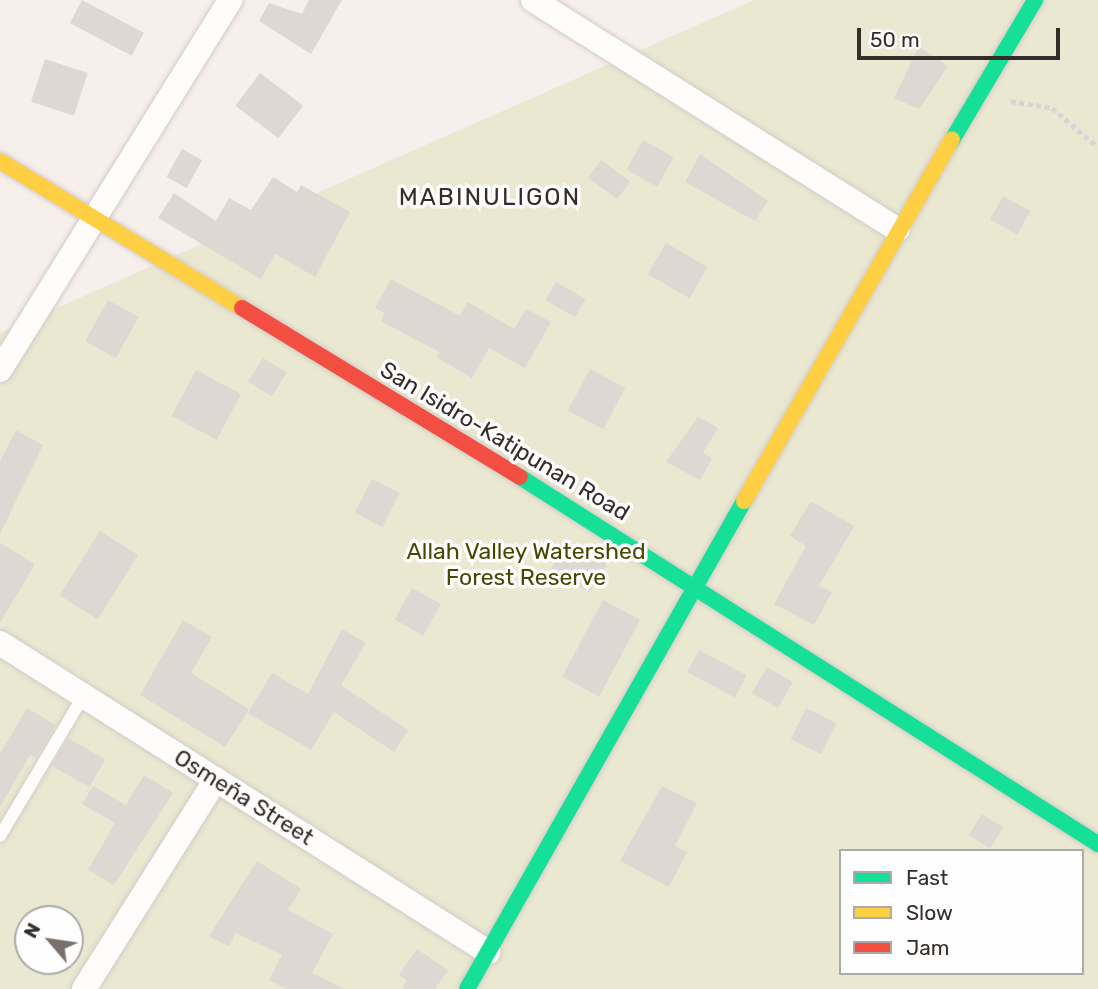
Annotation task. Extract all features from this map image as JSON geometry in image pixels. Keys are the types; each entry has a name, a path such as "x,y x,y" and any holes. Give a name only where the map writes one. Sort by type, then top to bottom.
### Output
{"street":[{"path":"0,370 230,0"},
{"path":"533,0 898,230"},
{"path":"467,989 898,230 1035,0"},
{"name":"San Isidro-Katipunan Road","path":"0,161 696,584 814,667 1098,844"},
{"name":"Osmeña Street","path":"0,643 488,952"},
{"path":"84,989 216,779"}],"lane":[{"path":"0,836 84,695"}],"path":[{"path":"979,95 1052,108 1098,147"}],"green space":[{"name":"Allah Valley Watershed Forest Reserve","path":"754,0 1098,0 1098,989 0,989 0,333"}],"building":[{"path":"82,0 144,33 132,56 70,23"},
{"path":"309,0 342,0 311,54 259,21 269,3 302,14"},
{"path":"919,46 948,66 919,109 894,98"},
{"path":"45,59 88,73 74,116 31,102"},
{"path":"260,73 303,105 278,138 235,106"},
{"path":"643,140 674,157 657,187 627,170"},
{"path":"182,149 202,160 187,188 166,177"},
{"path":"700,154 768,201 755,221 685,182"},
{"path":"601,160 630,181 617,199 588,178"},
{"path":"273,177 297,192 301,185 350,212 315,277 275,254 261,279 158,218 174,193 216,221 229,198 251,210"},
{"path":"1003,196 1030,211 1017,235 990,220"},
{"path":"666,243 708,267 690,298 648,274"},
{"path":"391,279 460,316 468,302 514,329 526,309 551,322 525,368 489,348 472,378 436,357 439,352 381,321 385,313 375,308"},
{"path":"556,282 585,299 575,317 546,300"},
{"path":"108,300 139,317 116,358 85,341"},
{"path":"263,358 287,373 272,397 248,382"},
{"path":"590,369 625,388 603,429 568,410"},
{"path":"196,370 241,394 217,440 172,416"},
{"path":"698,417 718,428 703,453 712,458 700,480 666,462"},
{"path":"16,430 43,445 0,534 0,461"},
{"path":"372,479 400,493 382,527 355,513"},
{"path":"811,501 854,526 819,586 832,592 814,625 774,604 806,546 790,536"},
{"path":"100,531 138,555 98,619 60,595"},
{"path":"568,541 607,564 590,592 551,569"},
{"path":"0,543 35,564 0,623"},
{"path":"412,588 441,604 423,635 395,619"},
{"path":"603,600 640,620 599,697 562,677"},
{"path":"183,620 212,637 191,673 249,709 225,747 140,695"},
{"path":"342,629 366,643 341,685 408,730 394,752 334,712 311,750 248,713 272,673 308,694"},
{"path":"699,650 747,675 735,697 687,672"},
{"path":"767,667 793,682 778,708 752,693"},
{"path":"27,708 56,725 36,758 30,755 0,807 0,754"},
{"path":"806,708 837,723 821,754 791,739"},
{"path":"68,738 105,760 89,787 52,766"},
{"path":"144,775 173,793 114,885 88,870 115,823 82,804 93,786 126,805"},
{"path":"662,786 697,803 675,846 687,852 669,887 620,861"},
{"path":"982,814 1003,827 990,848 969,835"},
{"path":"257,861 301,889 288,910 333,934 312,973 345,989 286,989 269,980 282,955 236,933 229,947 209,936"},
{"path":"417,949 448,970 435,989 402,989 407,981 399,975"}],"traffic: fast":[{"path":"952,140 1035,0"},
{"path":"520,477 1098,844"},
{"path":"467,989 744,501"}],"traffic: slow":[{"path":"744,501 952,140"},
{"path":"0,161 242,308"}],"traffic: jam":[{"path":"242,308 520,477"}],"district":[{"name":"MABINULIGON","path":"490,198"}]}
